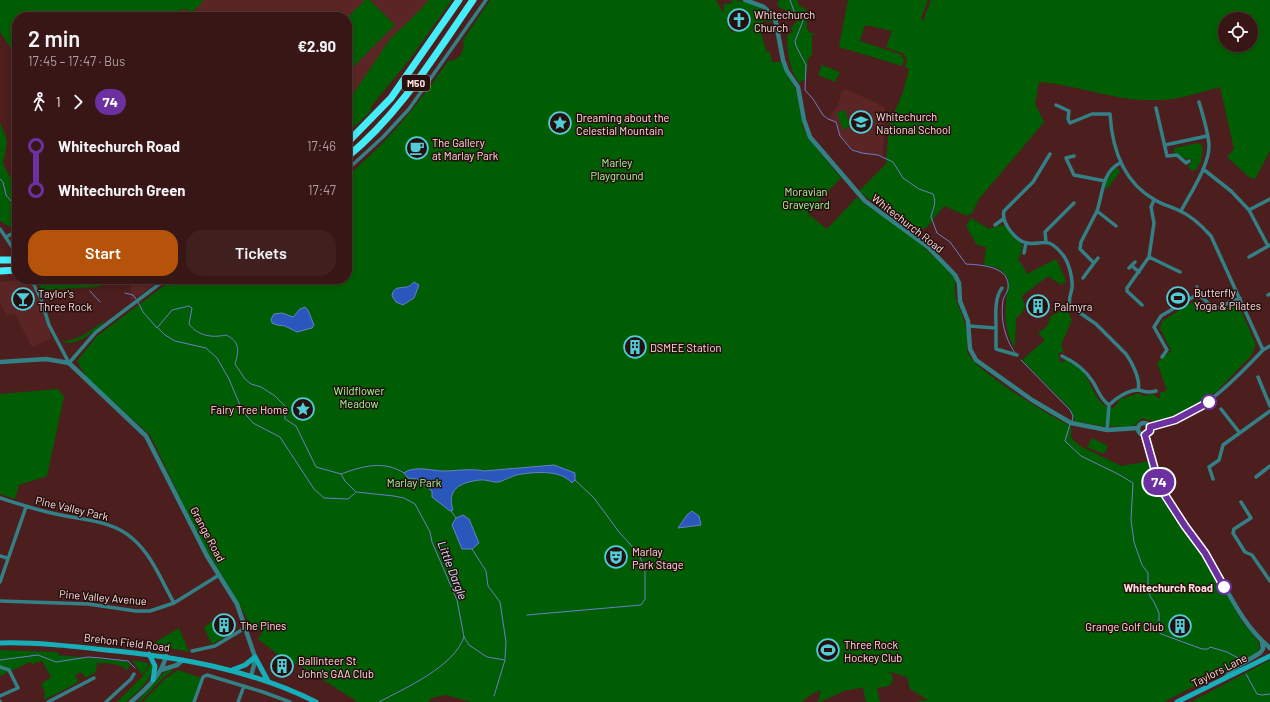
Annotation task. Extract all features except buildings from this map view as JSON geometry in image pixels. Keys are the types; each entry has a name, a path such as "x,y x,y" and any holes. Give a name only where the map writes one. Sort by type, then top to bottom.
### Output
{"highway":[{"name":"M50","path":"352,138 391,98 459,0"},
{"name":"M50","path":"352,152 373,133 414,86 473,0"},
{"path":"0,260 12,260"},
{"path":"0,271 12,270"}],"main road":[{"name":"Brehon Field Road","path":"0,643 68,646 166,656 251,676"},
{"path":"149,654 155,666 153,680"},
{"name":"Taylors Lane","path":"1177,702 1270,656"},
{"path":"230,670 246,665 254,657 268,681"},
{"path":"251,676 268,681 316,702"}],"street":[{"path":"352,166 384,137 409,109 486,0"},
{"name":"Whitechurch Road","path":"745,0 764,7 775,18 783,60 787,71 798,87 804,120 810,137 865,201 908,232 952,270 959,283 960,301 969,326 971,353 980,364 1032,400 1071,423 1107,430 1138,428 1142,423 1146,423 1150,427"},
{"path":"1181,211 1203,169 1208,154 1207,136 1199,102"},
{"path":"1056,105 1069,111 1068,119 1070,123 1092,114 1110,114 1112,136 1120,163 1130,179 1154,200 1181,211 1203,227 1211,236 1263,350"},
{"path":"1156,108 1167,156 1177,155 1186,163 1189,161"},
{"path":"1165,145 1207,136"},
{"path":"1050,154 1032,182 1004,211 1003,220 1012,231 1026,243 1046,242 1059,251 1067,264 1072,282 1070,306 1096,324 1126,354 1138,380 1138,390"},
{"path":"1074,156 1066,158 1074,175 1104,181"},
{"path":"1094,263 1080,249 1081,242 1097,211 1104,181 1111,168 1120,163"},
{"path":"1203,169 1231,190 1249,210 1269,246 1249,257"},
{"path":"1249,210 1270,199"},
{"path":"1142,305 1127,291 1149,257 1154,223 1151,207 1154,200"},
{"path":"1046,242 1045,232 1074,203"},
{"path":"1097,211 1116,226"},
{"path":"995,225 1003,220"},
{"path":"0,229 12,246"},
{"path":"6,237 12,234"},
{"path":"1024,253 1026,243"},
{"path":"1149,257 1180,272"},
{"path":"1083,278 1098,258"},
{"path":"1132,266 1138,272"},
{"path":"34,284 41,299 49,325 69,363"},
{"path":"69,363 96,332 159,284"},
{"path":"1197,287 1198,294 1215,308 1240,298"},
{"path":"1002,288 999,292 996,314 996,349 1009,351 1017,355"},
{"path":"1162,357 1167,350 1154,327 1161,316 1198,294"},
{"path":"969,326 996,328"},
{"path":"1145,435 1150,431 1150,427 1175,420 1202,407 1223,390 1263,350 1270,346"},
{"path":"1062,356 1074,361 1086,373 1103,400 1109,405"},
{"path":"0,362 46,359 69,363"},
{"name":"Grange Road","path":"69,363 146,436 200,542 237,604 254,657 254,665 251,676"},
{"path":"1258,377 1270,406"},
{"path":"1107,430 1109,405 1120,396 1138,390 1148,393 1156,391"},
{"path":"1221,409 1239,432"},
{"path":"1213,479 1209,467 1219,460 1223,444 1270,411"},
{"path":"1138,428 1140,433 1145,435 1156,474 1163,492 1205,553 1246,623 1270,648"},
{"path":"1256,477 1270,466"},
{"name":"Pine Valley Park","path":"0,498 26,507 104,524 129,535 139,544 150,560 174,603"},
{"path":"1241,502 1251,518 1234,529 1233,534 1245,552 1252,555 1270,580"},
{"path":"0,582 26,507"},
{"path":"0,556 8,558"},
{"name":"Pine Valley Avenue","path":"0,601 88,604 136,611 158,609 174,603 219,576"},
{"path":"192,652 215,646 244,628"},
{"path":"1225,678 1233,669 1260,654 1263,646 1261,640"},
{"path":"131,702 160,671 166,656"},
{"path":"160,671 177,665 183,660"},
{"path":"0,667 9,670 18,688 0,696"},
{"path":"106,702 131,679 134,674"},
{"path":"194,702 203,677 210,676 290,702"},
{"path":"48,702 94,678"},
{"path":"238,702 244,686"},
{"path":"57,697 60,702"}],"shaded area":[{"path":"17,0 431,0 369,108 372,110 352,129 352,12 12,12 12,50 0,32"},
{"name":"Whitechurch National School","path":"848,90 885,107 883,155 862,153 853,149 840,136 836,122 828,119 838,105 842,91"},
{"path":"12,281 12,284 31,284 36,294 52,338 32,347 15,314 7,316 0,303 0,282"},
{"path":"131,284 154,284 131,301"}],"green space":[{"path":"0,0 204,0 193,12 189,12 184,8 180,12 12,12 12,50 0,32"},
{"path":"365,0 370,0 395,25 352,68 352,13"},
{"path":"429,0 452,0 410,59 370,108 372,110 352,129 352,96 390,39"},
{"path":"490,0 716,0 723,13 724,4 733,3 730,0 736,0 755,5 765,11 774,20 772,22 763,21 761,34 767,52 770,52 772,62 781,62 796,90 803,127 808,138 841,178 807,213 827,229 857,197 866,205 914,237 955,278 955,297 964,321 967,337 967,350 975,362 1016,394 1071,426 1071,438 1080,446 1121,466 1150,461 1155,481 1162,495 1179,523 1202,553 1243,623 1259,642 1259,651 1198,686 1196,685 1164,702 914,702 928,700 910,689 907,677 887,671 892,675 893,681 889,686 877,688 880,702 866,702 863,689 866,687 844,691 820,702 818,702 821,690 810,695 802,702 471,702 446,695 431,698 429,702 358,702 304,668 281,657 258,639 262,632 254,623 250,625 239,603 203,545 150,435 87,378 77,361 97,336 166,284 352,284 352,172 376,150 402,122 448,61 452,61 461,54 464,44 463,40","holes":["743,12 752,20 733,31 736,34 731,31 727,23"]},
{"path":"779,0 797,0 800,6 806,9 807,29 810,33 816,33 812,35 812,54 808,59 806,79 799,83 791,66 787,42 787,35 793,32 791,28 797,21 790,13 777,6"},
{"path":"848,0 928,0 921,19 923,21 931,0 1270,0 1270,151 1255,179 1250,178 1227,157 1234,149 1220,87 1173,99 1142,100 1113,96 1069,86 1039,82 1035,104 1044,122 979,199 972,213 967,216 944,206 927,227 919,231 859,191 886,164 889,125 903,92 909,69 905,67 907,60 904,54 886,47 892,31 865,25 860,41 900,54 904,60 902,66 839,47"},
{"path":"822,65 840,72 835,82 818,75"},
{"path":"845,110 850,126 843,130 837,113"},
{"path":"0,122 7,141 3,164 12,181 12,228 0,221"},
{"path":"1198,143 1203,146 1201,161 1196,170 1192,171 1188,166 1192,161 1189,158 1184,159 1174,152 1174,148"},
{"path":"1115,168 1117,168 1120,172 1107,189 1105,188 1107,180"},
{"path":"971,218 989,229 1002,225 1005,226 1023,246 1018,261 1021,263 1027,274 1056,259 1066,281 1061,285 1048,276 1022,296 1025,306 1022,313 1016,318 1015,348 1007,331 1006,322 1008,278 998,268 984,265 986,247 977,245 966,226"},
{"path":"39,284 106,284 97,287 41,290"},
{"path":"1196,300 1216,312 1238,303 1256,345 1251,356 1216,392 1192,407 1161,421 1156,422 1142,418 1135,425 1126,427 1102,426 1073,421 1074,419 1070,409 1022,360 1045,340 1038,333 1047,326 1051,316 1066,308 1072,320 1061,345 1064,353 1060,352 1058,354 1059,360 1062,363 1065,360 1072,362 1079,367 1084,373 1099,401 1107,407 1114,408 1120,399 1140,393 1144,396 1154,394 1157,398 1160,398 1160,393 1167,390 1157,363 1171,351 1160,328 1162,321"},
{"path":"105,320 97,329 79,341 67,343 62,341 79,337"},
{"path":"58,389 64,397 47,476 19,485 15,499 0,494 0,394"},
{"path":"1092,438 1108,446 1104,454 1087,447"},
{"path":"222,614 217,630 224,634 225,637 213,644 211,643 204,627"},
{"path":"179,628 189,652 154,645 154,643"},
{"path":"0,650 58,652 58,655 126,661 131,665 127,670 124,667 116,665 97,663 96,672 86,678 81,672 75,675 78,680 77,683 44,700 45,692 41,684 51,677 42,661 32,664 30,662 0,676"},
{"path":"132,660 148,663 148,666 142,675"},
{"path":"1270,660 1270,702 1191,702"},
{"path":"151,663 153,665 152,671 143,686 126,702 117,702 143,676"},
{"path":"171,669 172,671 164,677 141,701 137,702 163,673"},
{"path":"178,670 201,678 192,702 143,702 165,679"}],"water":[{"path":"414,282 419,285 414,298 403,305 396,302 392,296 395,289 408,286"},
{"path":"305,307 308,310 314,325 312,328 297,332 285,326 272,323 271,319 274,314 282,313 293,317 300,309"},
{"path":"554,465 575,473 575,480 572,483 561,475 530,473 516,475 499,482 482,480 473,481 461,485 453,492 451,503 453,510 450,511 432,497 432,491 417,479 408,478 404,473 413,469 484,471"},
{"path":"692,511 699,516 701,525 678,528 687,515"},
{"path":"463,515 469,519 479,543 472,549 462,549 452,525 456,518"}],"waterway":[{"path":"790,0 794,11 802,17 803,21 795,41 806,65 805,90 813,99 823,115 836,122 840,136 852,150 878,155 893,162 903,178 919,189 933,194 935,203 931,217 937,233 950,242 966,264 994,268 1005,276 1008,281 1008,289 1003,300 1002,314 1006,335 1015,353"},
{"name":"Little Dargle","path":"0,179 3,182 6,195 12,202"},
{"name":"Little Dargle","path":"90,291 100,302"},
{"name":"Little Dargle","path":"125,293 133,295 136,299"},
{"name":"Little Dargle","path":"138,302 143,312 157,328 172,310 189,306 192,308 189,324 201,334 211,336 226,335 231,337 236,343 238,351 235,364 245,379 251,384 261,387 275,396 285,406 285,419 296,426 316,467 341,474 345,481 356,492 404,498 415,504 430,532 432,542 457,600 464,637 469,645 487,657 505,660 494,696"},
{"name":"Little Dargle","path":"158,328 165,335 175,341 206,348 217,358 229,379 242,410 253,423 280,437 314,489 324,498 348,499 355,493"},
{"path":"1021,360 1070,410 1073,416 1072,421"},
{"path":"1070,424 1065,441 1081,456 1133,483 1131,520 1134,542 1142,565 1148,573 1148,587 1150,596 1159,613 1159,631 1161,634 1202,649 1208,649 1210,647 1227,652 1240,659"},
{"path":"341,474 365,467 381,465 404,473"},
{"path":"527,615 641,605 645,599 645,568 638,553 619,532 594,498 575,480"},
{"path":"451,511 456,518"},
{"path":"472,549 486,571 488,586 500,602 506,642 505,659"},
{"path":"379,702 428,676 440,667 459,648 464,637"},
{"path":"0,660 38,655 56,662 88,657 128,661 135,668"},
{"path":"1246,674 1257,694 1270,694"}],"bus line":[{"name":"74","path":"1209,402 1185,416 1150,427 1149,433 1145,435 1149,453 1163,492 1205,553 1224,587"}],"place":[{"name":"Whitechurch Church","path":"739,20"},
{"name":"Whitechurch National School","path":"861,122"},
{"name":"Dreaming about the Celestial Mountain","path":"560,123"},
{"name":"The Gallery at Marlay Park","path":"417,148"},
{"name":"Butterfly Yoga & Pilates","path":"1178,298"},
{"name":"Taylor's Three Rock","path":"23,299"},
{"name":"Palmyra","path":"1038,306"},
{"name":"DSMEE Station","path":"635,347"},
{"name":"Fairy Tree Home","path":"303,409"},
{"name":"Marlay Park Stage","path":"616,557"},
{"name":"Whitechurch Road","path":"1224,587"},
{"name":"The Pines","path":"224,625"},
{"name":"Grange Golf Club","path":"1180,626"},
{"name":"Three Rock Hockey Club","path":"828,650"},
{"name":"Ballinteer St John's GAA Club","path":"282,666"}],"park label":[{"name":"Marley Playground","path":"617,168"},
{"name":"Moravian Graveyard","path":"806,197"},
{"name":"Wildflower Meadow","path":"359,396"},
{"name":"Marlay Park","path":"414,482"}]}
